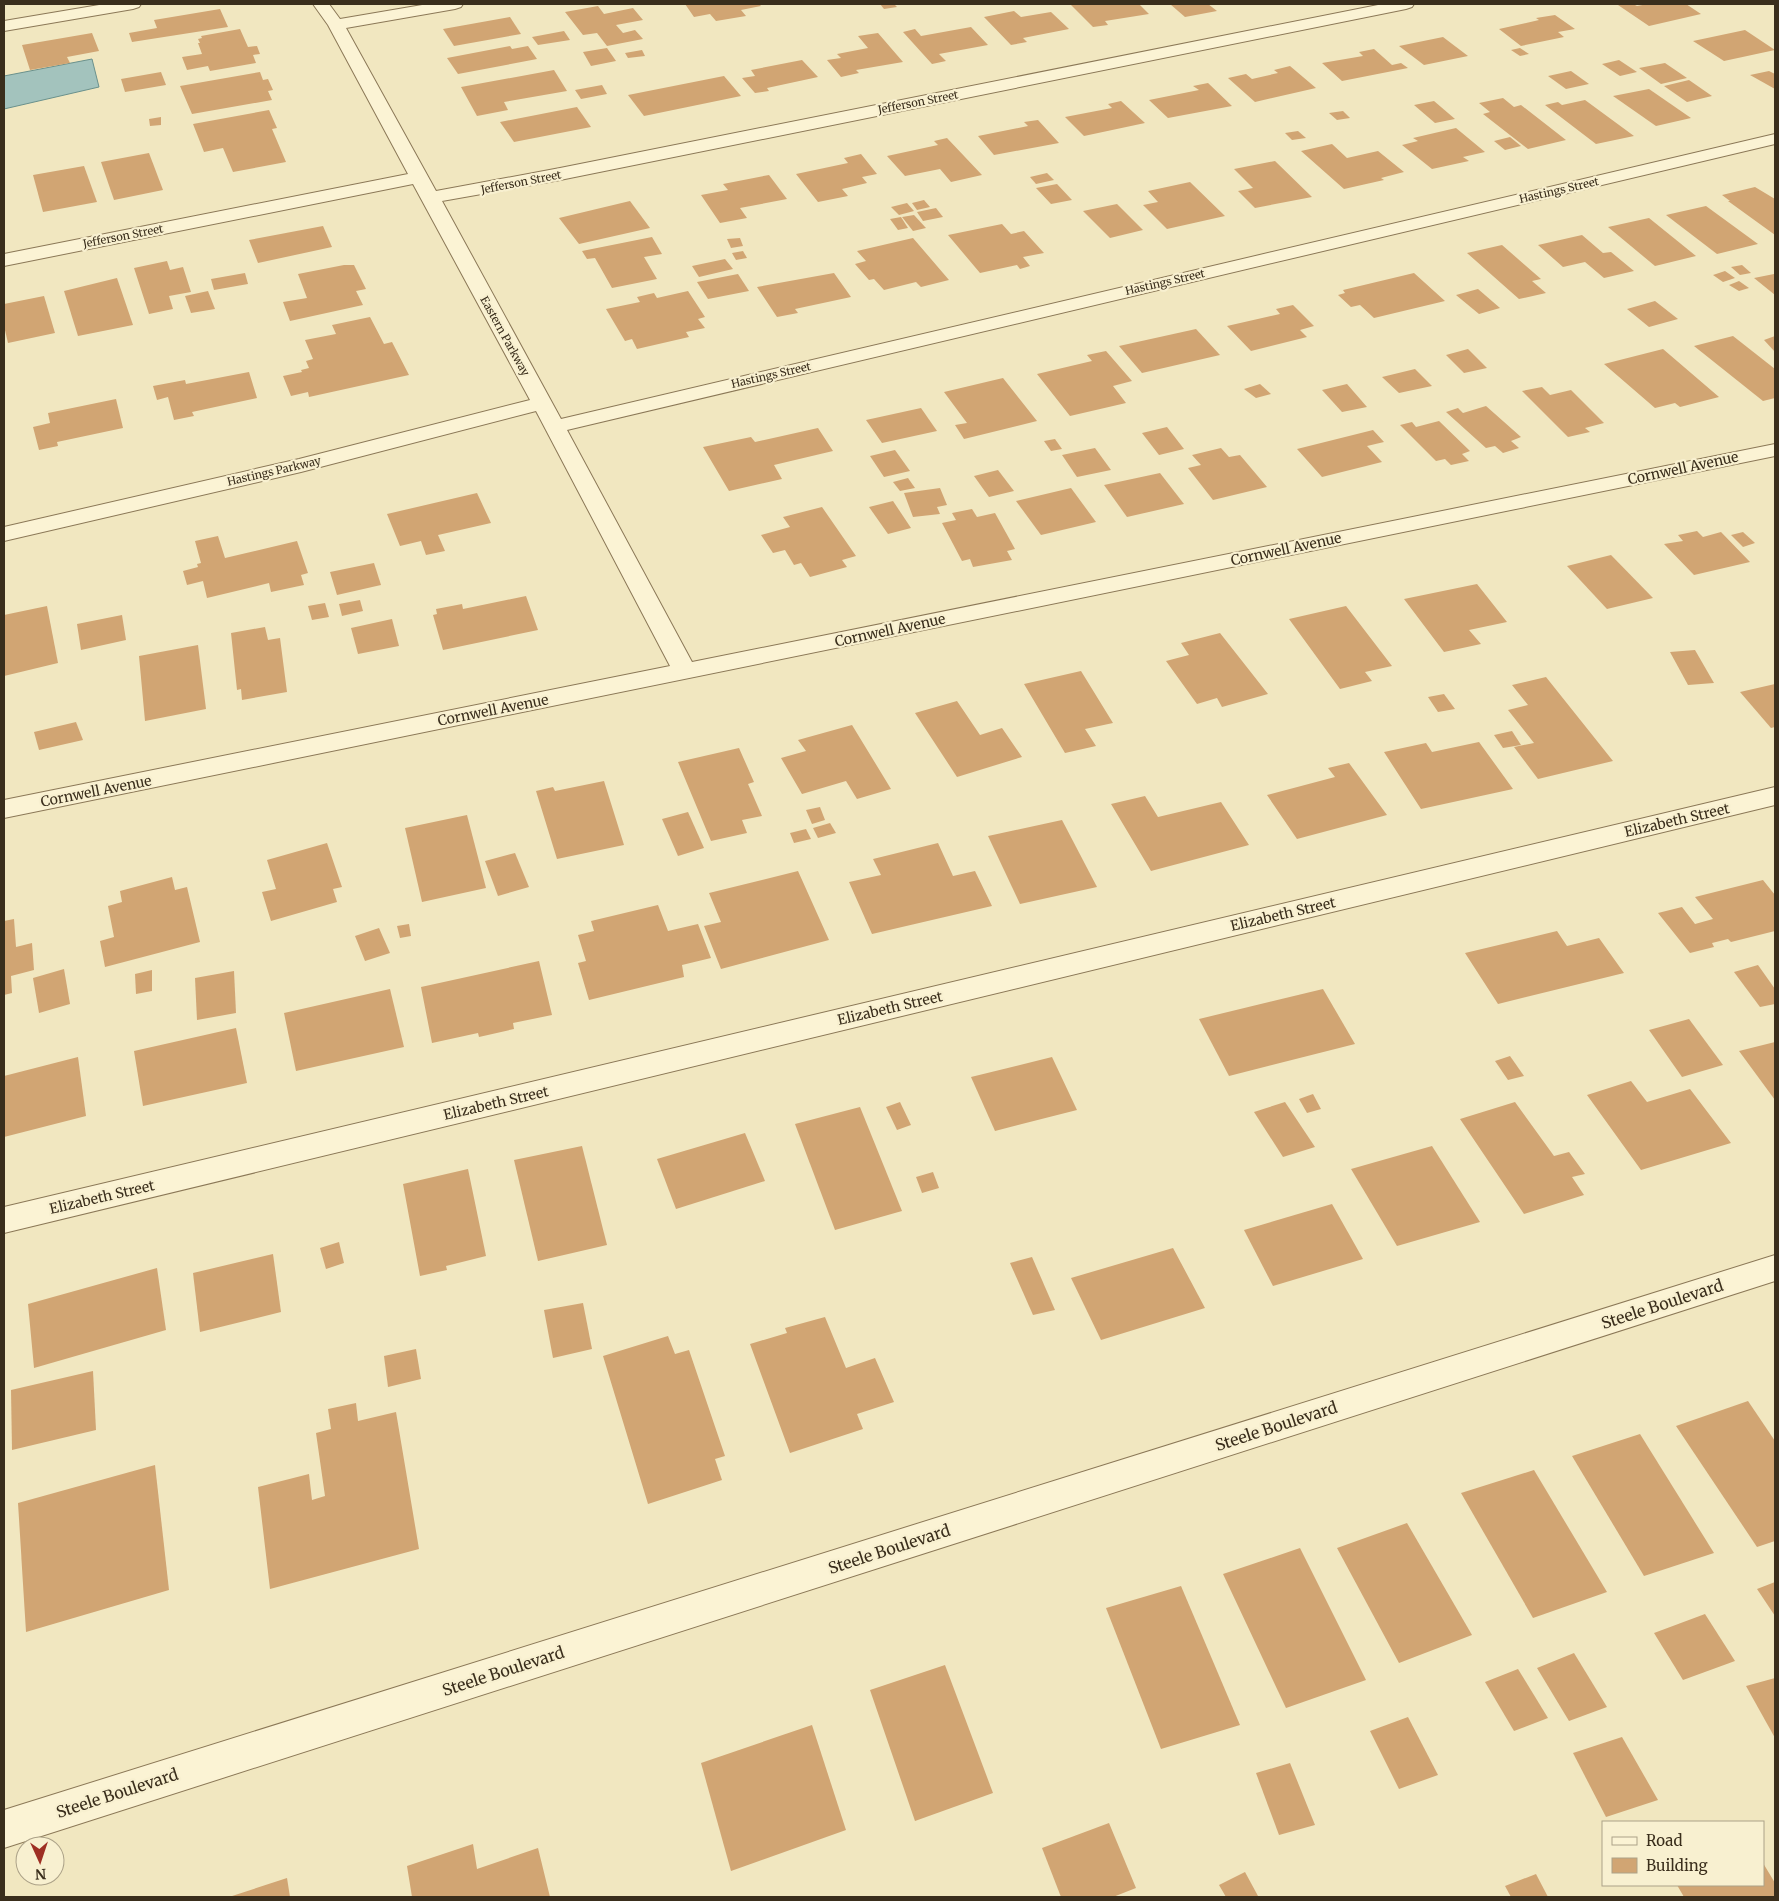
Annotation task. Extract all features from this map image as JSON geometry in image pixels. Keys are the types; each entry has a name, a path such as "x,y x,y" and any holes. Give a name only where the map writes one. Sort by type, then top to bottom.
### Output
{"street":[{"path":"4,26 132,4"},
{"name":"Eastern Parkway","path":"321,4 336,25 542,403 685,672"},
{"path":"336,25 455,4"},
{"name":"Jefferson Street","path":"430,198 569,172 1406,4"},
{"name":"Hastings Street","path":"555,427 1775,139"},
{"name":"Jefferson Street","path":"4,260 418,177"},
{"name":"Hastings Parkway","path":"4,534 301,465 542,403"},
{"name":"Cornwell Avenue","path":"4,809 1775,450"},
{"name":"Elizabeth Street","path":"4,1220 1775,796"},
{"name":"Steele Boulevard","path":"4,1829 1775,1268"}],"water":[{"path":"92,59 99,87 4,109 4,76"}],"building":[{"path":"685,4 759,4 761,6 741,10 746,16 716,21 710,14 694,17"},
{"path":"880,4 894,4 897,7 884,9"},
{"path":"1070,4 1139,4 1149,14 1105,21 1108,25 1093,27"},
{"path":"1170,4 1208,4 1217,11 1185,17"},
{"path":"1633,4 1637,6 1648,4 1686,4 1701,14 1649,26 1618,5"},
{"path":"598,6 604,14 633,8 643,20 616,25 623,33 635,30 643,39 607,46 597,33 583,35 565,12"},
{"path":"220,9 228,27 132,42 129,33 157,28 154,20"},
{"path":"1014,11 1021,17 1051,12 1069,29 1023,38 1027,42 1011,45 984,17"},
{"path":"1555,15 1575,29 1558,32 1564,37 1521,46 1499,29 1539,20 1536,18"},
{"path":"510,17 521,34 454,46 443,29"},
{"path":"971,27 988,45 939,54 946,61 932,64 903,32 915,29 921,36"},
{"path":"240,29 248,47 257,46 260,54 253,55 256,63 210,71 208,66 187,70 182,57 202,54 198,43 200,43 198,39 202,38 201,36"},
{"path":"1745,30 1775,50 1724,61 1693,41"},
{"path":"564,31 570,40 538,45 532,37"},
{"path":"92,33 99,51 67,57 70,63 30,70 22,45"},
{"path":"878,33 903,62 856,70 859,73 841,77 827,60 841,58 837,54 868,48 858,36"},
{"path":"1443,37 1468,56 1424,65 1399,46"},
{"path":"510,46 512,49 528,46 537,59 458,74 447,58"},
{"path":"607,48 616,61 591,66 583,52"},
{"path":"1520,48 1529,54 1520,56 1511,50"},
{"path":"1374,49 1392,65 1401,63 1408,68 1342,81 1322,63 1363,56 1359,52"},
{"path":"642,50 645,56 628,58 625,53"},
{"path":"802,60 818,77 767,88 769,91 755,93 742,78 755,76 751,70"},
{"path":"1619,60 1637,72 1620,76 1602,64"},
{"path":"1665,63 1687,78 1661,84 1639,68"},
{"path":"1290,66 1316,88 1255,102 1228,78 1246,74 1252,79 1278,73 1274,70"},
{"path":"554,70 567,91 504,102 508,110 477,116 461,87"},
{"path":"1571,71 1589,84 1566,89 1548,76"},
{"path":"1769,71 1775,74 1775,89 1750,75"},
{"path":"161,72 166,85 125,92 121,79"},
{"path":"260,72 263,80 268,79 273,90 268,91 272,100 192,114 180,86"},
{"path":"724,76 741,96 644,116 628,95"},
{"path":"1689,80 1712,96 1687,102 1664,86"},
{"path":"1208,83 1232,106 1168,118 1149,100 1199,90 1193,86"},
{"path":"602,85 607,94 581,99 575,90"},
{"path":"1649,89 1691,118 1656,126 1613,96"},
{"path":"1503,98 1514,107 1521,105 1566,140 1528,149 1483,114 1490,112 1479,103"},
{"path":"1585,100 1634,136 1596,144 1545,105 1558,102 1562,105"},
{"path":"1121,101 1145,123 1084,136 1065,117 1112,108 1108,104"},
{"path":"1434,101 1455,119 1435,123 1414,105"},
{"path":"577,107 591,127 514,142 500,122"},
{"path":"269,110 277,128 272,129 286,162 233,172 223,148 204,152 193,124"},
{"path":"1343,111 1350,118 1337,120 1329,113"},
{"path":"161,117 161,125 150,126 149,119"},
{"path":"1038,120 1059,143 994,155 978,136 1028,126 1024,122"},
{"path":"1456,128 1485,152 1463,157 1469,161 1432,169 1402,145 1418,141 1413,138"},
{"path":"1298,131 1306,138 1292,140 1285,133"},
{"path":"1510,137 1521,146 1505,150 1494,141"},
{"path":"947,138 982,175 951,182 940,169 905,176 887,156 938,145 934,141"},
{"path":"1332,144 1347,158 1378,151 1404,172 1381,178 1384,180 1344,189 1301,151"},
{"path":"149,153 163,190 114,200 101,162"},
{"path":"861,154 877,174 862,177 867,183 842,189 848,196 818,202 796,174 848,163 844,158"},
{"path":"1275,161 1312,197 1255,208 1238,191 1253,188 1234,169"},
{"path":"84,166 97,202 43,212 33,175"},
{"path":"1047,173 1054,180 1036,184 1030,177"},
{"path":"769,175 787,199 740,208 747,218 720,223 701,195 728,190 723,184"},
{"path":"1190,182 1225,216 1167,229 1143,205 1158,202 1148,191"},
{"path":"1057,184 1072,200 1051,204 1036,188"},
{"path":"1755,187 1775,199 1775,235 1722,195"},
{"path":"924,200 930,207 917,210 912,203"},
{"path":"630,201 650,228 579,244 559,218"},
{"path":"907,203 914,211 899,215 891,207"},
{"path":"1117,204 1143,230 1110,238 1083,211"},
{"path":"1706,206 1758,244 1717,254 1666,215"},
{"path":"936,208 943,217 923,221 917,212"},
{"path":"914,215 926,228 913,231 902,217"},
{"path":"901,217 908,228 898,230 890,219"},
{"path":"1649,218 1696,256 1655,266 1608,227"},
{"path":"1002,224 1011,234 1024,231 1044,253 1023,257 1030,266 1020,269 1017,265 980,273 948,235"},
{"path":"323,226 332,247 258,263 249,240"},
{"path":"1582,235 1603,253 1611,252 1634,271 1604,278 1585,262 1563,267 1538,245"},
{"path":"652,237 662,254 644,257 657,279 612,288 595,258 587,259 582,251"},
{"path":"740,238 743,246 731,248 727,239"},
{"path":"913,238 949,280 921,287 916,282 884,290 874,279 869,280 855,264 866,261 857,251"},
{"path":"1502,245 1541,279 1532,281 1546,293 1519,299 1467,253"},
{"path":"743,251 747,258 736,260 732,253"},
{"path":"725,259 733,269 699,277 692,266"},
{"path":"167,261 170,270 183,267 191,292 169,296 173,309 149,314 134,268"},
{"path":"344,265 354,265 366,289 356,291 363,305 290,321 283,302 307,298 298,274"},
{"path":"1742,265 1751,273 1740,275 1731,267"},
{"path":"1725,271 1735,278 1723,282 1713,275"},
{"path":"245,273 248,284 214,290 211,279"},
{"path":"834,273 851,297 795,309 798,313 777,317 757,287"},
{"path":"1414,273 1445,301 1374,318 1360,305 1351,307 1338,295 1345,293 1343,290"},
{"path":"738,274 749,291 708,299 697,282"},
{"path":"1775,275 1775,295 1754,278"},
{"path":"117,278 133,325 78,336 64,291"},
{"path":"1739,281 1749,288 1739,291 1729,285"},
{"path":"1478,289 1500,308 1479,314 1456,295"},
{"path":"208,291 215,309 191,313 185,296"},
{"path":"688,291 705,317 698,319 705,328 686,332 689,337 637,349 632,339 625,341 606,309 640,302 637,297 654,293 657,298"},
{"path":"44,296 55,333 8,343 4,326 4,304"},
{"path":"1655,301 1678,319 1649,327 1627,309"},
{"path":"1293,305 1314,326 1300,330 1307,337 1251,351 1227,326 1280,314 1276,309"},
{"path":"370,317 384,344 392,342 409,375 309,397 308,392 291,396 283,376 302,372 301,370 309,368 306,361 313,359 305,340 336,334 332,325"},
{"path":"1196,329 1220,355 1142,373 1119,346"},
{"path":"1733,336 1775,369 1775,398 1763,401 1694,346"},
{"path":"1775,336 1775,352 1764,340"},
{"path":"1468,349 1487,368 1464,373 1446,355"},
{"path":"1663,349 1719,397 1680,407 1675,403 1655,408 1604,364"},
{"path":"1106,351 1132,381 1113,386 1126,403 1070,416 1037,374 1092,361 1087,355"},
{"path":"1415,369 1432,386 1399,393 1382,377"},
{"path":"249,372 257,398 192,412 194,416 174,420 168,397 157,400 153,386 185,380 186,384"},
{"path":"1003,378 1037,421 964,439 955,425 967,423 944,392"},
{"path":"1260,384 1271,394 1256,398 1244,389"},
{"path":"1347,384 1367,407 1342,412 1322,390"},
{"path":"1542,387 1550,395 1571,390 1604,423 1585,428 1590,432 1568,437 1522,391"},
{"path":"116,399 123,428 57,442 58,446 39,450 33,427 50,423 48,413"},
{"path":"1486,406 1521,437 1511,441 1519,448 1503,453 1495,446 1486,448 1446,412 1458,408 1463,413"},
{"path":"921,408 937,431 882,443 866,420"},
{"path":"1439,421 1470,451 1462,454 1469,461 1451,465 1445,459 1436,461 1400,425 1412,422 1416,427"},
{"path":"1167,427 1184,449 1159,455 1142,433"},
{"path":"818,428 833,451 774,465 782,479 729,491 703,447 751,437 755,442"},
{"path":"1373,430 1384,442 1367,446 1382,462 1322,477 1297,449"},
{"path":"1055,439 1062,449 1051,451 1044,441"},
{"path":"1095,448 1111,470 1077,477 1062,455"},
{"path":"1221,448 1229,457 1240,455 1267,487 1213,500 1188,468 1201,465 1192,455"},
{"path":"895,450 910,471 884,477 870,456"},
{"path":"998,470 1014,491 989,497 974,476"},
{"path":"1160,473 1184,504 1127,517 1104,485"},
{"path":"908,478 915,488 900,491 893,482"},
{"path":"940,488 947,505 937,507 940,514 913,517 904,493"},
{"path":"1071,488 1096,522 1041,535 1016,501"},
{"path":"477,493 491,523 438,535 445,551 426,555 421,541 400,546 387,514"},
{"path":"893,501 911,528 888,534 869,507"},
{"path":"822,507 856,556 842,560 847,567 810,577 801,563 794,565 785,550 773,553 761,535 790,527 783,517"},
{"path":"972,509 977,517 995,513 1015,549 1007,551 1012,560 973,567 970,559 962,561 942,523 956,520 952,513"},
{"path":"1697,531 1703,537 1721,532 1750,562 1694,575 1664,544 1683,541 1678,535"},
{"path":"1743,532 1755,543 1743,547 1731,535"},
{"path":"218,536 225,558 297,541 308,573 301,575 304,585 271,592 269,583 207,598 203,581 187,585 183,571 198,567 197,564 201,563 195,541"},
{"path":"1611,555 1653,598 1607,609 1567,566"},
{"path":"374,563 381,585 337,595 330,572"},
{"path":"1477,584 1507,622 1469,630 1481,644 1444,652 1404,599"},
{"path":"526,596 538,630 443,650 433,615 437,614 436,609 462,604 463,609"},
{"path":"360,600 363,611 342,616 339,604"},
{"path":"325,603 329,617 312,620 308,606"},
{"path":"47,606 58,663 4,676 4,615"},
{"path":"1346,606 1392,666 1365,672 1372,681 1340,689 1289,619"},
{"path":"122,615 126,640 81,650 77,624"},
{"path":"392,619 399,646 358,654 351,628"},
{"path":"265,627 268,640 280,638 287,692 242,700 241,689 237,690 231,633"},
{"path":"1220,633 1268,694 1222,707 1217,698 1197,704 1166,661 1189,655 1181,643"},
{"path":"198,645 206,709 145,721 139,656"},
{"path":"1695,650 1714,683 1688,685 1670,652"},
{"path":"1081,671 1113,723 1085,729 1096,746 1065,753 1024,684"},
{"path":"1546,677 1613,761 1538,779 1514,747 1534,743 1508,710 1528,705 1512,685"},
{"path":"1775,684 1775,727 1771,728 1740,692"},
{"path":"1444,694 1455,709 1438,712 1428,697"},
{"path":"957,701 980,735 1002,728 1022,757 957,777 915,713"},
{"path":"76,722 83,740 39,750 34,732"},
{"path":"852,725 891,789 857,799 846,781 802,794 781,758 806,751 798,740"},
{"path":"1512,731 1521,745 1503,748 1494,735"},
{"path":"1479,742 1513,789 1421,809 1384,752 1426,743 1432,752"},
{"path":"739,748 754,782 748,784 762,816 742,820 747,833 711,841 678,762"},
{"path":"1349,763 1387,815 1297,839 1267,795 1335,777 1328,768"},
{"path":"604,781 624,845 557,859 536,791 553,787 555,791"},
{"path":"1145,796 1158,817 1221,802 1249,845 1151,871 1111,804"},
{"path":"820,807 825,820 812,824 806,810"},
{"path":"688,812 704,848 678,856 662,819"},
{"path":"467,815 486,888 422,902 405,828"},
{"path":"1062,820 1097,887 1020,904 988,836"},
{"path":"830,823 836,833 818,838 813,828"},
{"path":"806,829 811,839 794,843 790,833"},
{"path":"327,843 342,887 333,889 337,902 271,921 262,892 276,889 267,860"},
{"path":"938,843 953,876 975,871 992,906 872,934 849,882 881,875 873,859"},
{"path":"515,853 529,887 498,896 485,861"},
{"path":"798,871 829,940 721,969 704,926 721,922 709,893"},
{"path":"172,877 175,890 187,887 200,942 105,967 100,941 114,937 108,906 122,902 120,891"},
{"path":"1763,880 1775,895 1775,931 1731,942 1728,939 1712,943 1714,947 1690,953 1658,913 1682,907 1695,924 1713,919 1695,897"},
{"path":"658,905 668,931 698,924 711,958 682,965 684,977 589,1000 578,963 586,961 578,935 594,931 591,921"},
{"path":"14,919 16,947 32,943 34,970 11,976 12,993 4,995 4,921"},
{"path":"409,924 411,936 400,938 397,926"},
{"path":"379,928 390,953 365,961 355,936"},
{"path":"1557,931 1567,946 1599,938 1624,973 1498,1004 1465,953"},
{"path":"539,961 552,1015 513,1023 514,1029 479,1037 478,1033 432,1043 421,987"},
{"path":"1758,965 1775,989 1775,1004 1760,1007 1734,972"},
{"path":"64,969 70,1004 39,1013 33,978"},
{"path":"152,970 152,991 136,994 135,974"},
{"path":"234,971 236,1013 197,1020 195,978"},
{"path":"390,989 404,1047 296,1071 284,1013"},
{"path":"1323,989 1355,1044 1229,1076 1199,1019"},
{"path":"1689,1019 1723,1065 1682,1077 1649,1030"},
{"path":"236,1028 247,1083 143,1106 134,1051"},
{"path":"1775,1042 1775,1100 1739,1051"},
{"path":"1510,1056 1524,1076 1508,1080 1495,1061"},
{"path":"78,1057 86,1116 4,1137 4,1076"},
{"path":"1052,1057 1077,1110 995,1131 971,1077"},
{"path":"1631,1081 1647,1102 1690,1089 1731,1143 1641,1170 1587,1095"},
{"path":"1313,1094 1321,1109 1307,1113 1299,1099"},
{"path":"900,1102 911,1125 897,1130 886,1107"},
{"path":"1285,1102 1315,1147 1283,1157 1254,1112"},
{"path":"1515,1102 1554,1156 1569,1152 1585,1174 1572,1177 1584,1195 1524,1214 1460,1119"},
{"path":"860,1107 902,1211 835,1230 795,1124"},
{"path":"745,1133 765,1181 676,1209 657,1159"},
{"path":"582,1146 607,1245 538,1261 514,1160"},
{"path":"1432,1146 1480,1222 1397,1246 1351,1169"},
{"path":"468,1169 486,1256 446,1266 447,1270 420,1276 403,1184"},
{"path":"933,1172 939,1188 922,1193 916,1177"},
{"path":"1332,1204 1363,1259 1273,1286 1244,1230"},
{"path":"339,1242 344,1263 326,1269 320,1248"},
{"path":"1173,1248 1205,1308 1101,1340 1071,1278"},
{"path":"273,1254 281,1312 200,1332 193,1273"},
{"path":"1032,1257 1055,1310 1033,1315 1010,1263"},
{"path":"157,1268 166,1330 34,1368 28,1304"},
{"path":"583,1303 592,1349 553,1358 544,1310"},
{"path":"825,1317 846,1368 875,1358 894,1402 857,1414 863,1429 790,1453 750,1344 787,1333 785,1328"},
{"path":"668,1336 675,1354 689,1350 725,1456 715,1459 722,1480 648,1504 603,1356"},
{"path":"416,1349 421,1379 388,1387 384,1356"},
{"path":"93,1371 96,1430 12,1450 11,1390"},
{"path":"1748,1401 1775,1441 1775,1541 1757,1547 1676,1426"},
{"path":"356,1403 358,1421 396,1412 419,1549 270,1589 258,1487 309,1474 312,1500 325,1496 316,1433 331,1429 328,1409"},
{"path":"1640,1434 1714,1553 1644,1576 1572,1456"},
{"path":"155,1465 169,1590 26,1632 18,1503"},
{"path":"1534,1470 1607,1592 1533,1618 1461,1493"},
{"path":"1407,1523 1472,1635 1399,1663 1337,1548"},
{"path":"1300,1548 1366,1680 1286,1708 1223,1574"},
{"path":"1775,1582 1775,1616 1757,1589"},
{"path":"1181,1586 1240,1725 1161,1749 1106,1608"},
{"path":"1705,1614 1735,1661 1683,1680 1654,1633"},
{"path":"1574,1653 1607,1707 1569,1721 1537,1668"},
{"path":"945,1665 993,1793 915,1821 870,1690"},
{"path":"1518,1669 1548,1718 1514,1731 1485,1682"},
{"path":"1775,1678 1775,1738 1746,1686"},
{"path":"1408,1717 1438,1775 1399,1789 1370,1731"},
{"path":"812,1725 846,1830 731,1871 701,1763"},
{"path":"1622,1737 1658,1800 1606,1817 1573,1753"},
{"path":"1290,1763 1315,1825 1279,1835 1256,1773"},
{"path":"1109,1823 1136,1888 1113,1897 1061,1897 1042,1848"},
{"path":"473,1844 477,1869 538,1848 550,1897 412,1897 407,1866"},
{"path":"1764,1865 1775,1883 1775,1897 1684,1897 1678,1886 1764,1886"},
{"path":"1245,1872 1258,1896 1226,1897 1219,1885"},
{"path":"1536,1874 1548,1897 1511,1897 1505,1886"},
{"path":"287,1878 290,1897 229,1897"}]}
